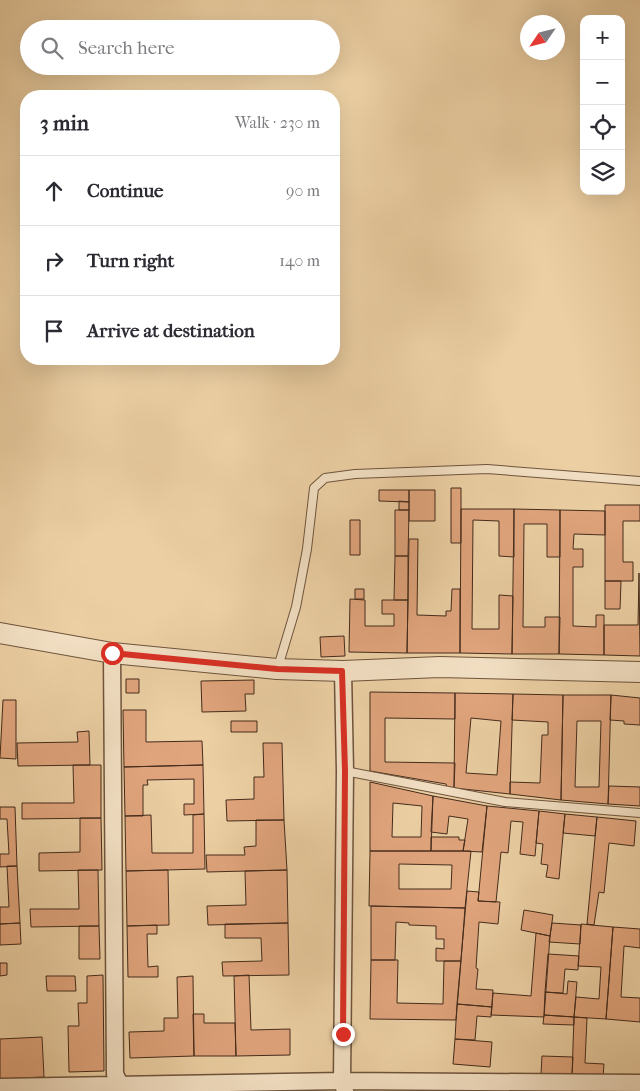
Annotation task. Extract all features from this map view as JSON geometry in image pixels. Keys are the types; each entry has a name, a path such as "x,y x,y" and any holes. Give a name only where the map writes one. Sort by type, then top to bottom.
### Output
{"street":[{"path":"0,633 112,653 277,669 342,671 440,668 640,672"},
{"path":"112,653 115,1074 122,1088"},
{"path":"342,671 345,771 344,1086"},
{"path":"0,1087 122,1088 640,1083"}],"lane":[{"path":"277,669 296,607 307,549 314,488 325,478 355,474 487,470 640,481"},
{"path":"345,771 505,802 640,813"}],"building":[{"path":"451,488 461,488 461,543 451,543"},
{"path":"379,490 409,490 409,502 379,501"},
{"path":"409,490 435,490 435,521 409,521"},
{"path":"399,501 409,502 409,510 399,510"},
{"path":"605,505 640,505 640,521 623,521 623,562 633,562 633,581 605,581"},
{"path":"461,509 514,509 514,557 499,556 499,521 473,520 472,629 499,629 499,595 513,596 512,654 460,653"},
{"path":"514,509 560,510 560,557 547,557 547,524 524,524 523,627 545,627 545,617 560,617 559,654 512,654"},
{"path":"395,510 409,510 408,556 395,556"},
{"path":"560,510 605,511 605,535 574,534 573,549 583,549 583,567 573,567 573,626 596,627 596,615 604,615 604,655 559,654"},
{"path":"350,520 360,520 360,555 350,555"},
{"path":"409,539 418,539 417,615 446,616 446,611 451,611 452,589 460,589 460,653 407,653"},
{"path":"395,556 408,556 408,600 394,600"},
{"path":"639,573 640,656 604,655 604,625 638,625"},
{"path":"605,581 621,581 620,609 605,609"},
{"path":"355,589 364,589 364,599 355,599"},
{"path":"350,599 365,600 365,626 394,626 394,614 382,614 382,600 408,600 407,653 349,652"},
{"path":"344,636 345,656 321,657 320,637"},
{"path":"126,679 139,679 139,693 126,693"},
{"path":"254,680 254,694 245,694 246,711 202,712 201,681"},
{"path":"370,692 455,693 455,719 385,718 385,762 455,763 454,788 447,787 446,784 370,771"},
{"path":"455,693 513,694 510,794 454,788","holes":["471,718 501,721 497,775 466,773"]},
{"path":"513,694 563,695 561,800 510,794 510,782 540,783 542,735 548,735 548,722 512,720"},
{"path":"563,695 611,695 608,804 561,800","holes":["577,721 601,721 599,787 575,787"]},
{"path":"611,695 640,698 640,725 624,724 624,721 610,720"},
{"path":"3,700 16,700 16,759 0,758"},
{"path":"123,710 146,710 146,742 202,741 203,765 124,767"},
{"path":"231,721 257,721 257,732 231,732"},
{"path":"89,731 90,765 18,766 17,743 78,742 77,732"},
{"path":"263,743 282,743 284,820 227,821 226,800 254,799 254,777 264,777"},
{"path":"73,765 101,765 101,818 22,819 22,803 74,803"},
{"path":"203,765 204,814 184,815 184,804 194,804 194,779 147,780 148,785 143,785 143,816 125,816 124,767"},
{"path":"370,782 433,796 431,851 370,851","holes":["393,803 422,806 421,837 392,837"]},
{"path":"609,786 640,787 640,806 608,804"},
{"path":"433,796 487,806 482,852 463,851 468,819 449,816 447,834 431,832"},
{"path":"487,806 539,811 535,856 520,854 523,822 511,821 508,853 501,852 496,902 478,901"},
{"path":"0,807 15,807 17,866 0,867 0,854 9,854 7,819 0,819"},
{"path":"539,811 565,814 559,879 546,877 548,865 541,864 543,844 536,843"},
{"path":"204,814 205,869 126,871 125,816 151,815 152,853 193,853 193,815"},
{"path":"565,814 597,817 595,836 563,833"},
{"path":"597,817 636,821 634,846 609,843 604,893 599,892 594,925 587,924"},
{"path":"80,818 101,818 102,870 39,871 39,853 80,852"},
{"path":"256,820 284,820 287,870 207,872 206,855 245,855 244,847 256,846"},
{"path":"431,837 459,837 459,840 465,840 463,851 431,851"},
{"path":"370,851 471,851 465,908 369,906","holes":["399,864 452,865 451,889 399,889"]},
{"path":"7,866 17,866 20,923 0,924 0,907 9,907"},
{"path":"78,870 98,870 99,926 31,927 30,909 79,909"},
{"path":"168,870 169,925 127,926 126,871"},
{"path":"287,870 288,923 208,925 207,906 246,905 245,871"},
{"path":"467,891 479,892 478,901 500,902 498,924 479,922 476,989 493,990 492,1007 457,1004"},
{"path":"371,906 465,908 461,961 436,961 436,948 444,949 444,939 436,939 436,926 409,925 409,923 396,922 395,960 371,960"},
{"path":"524,910 553,915 550,936 521,930"},
{"path":"20,923 21,944 0,945 0,924"},
{"path":"288,923 289,975 223,976 222,962 262,961 261,938 225,938 225,924"},
{"path":"552,923 581,925 580,944 549,942"},
{"path":"581,924 613,927 606,1019 574,1017 576,997 599,999 601,967 578,966"},
{"path":"157,925 157,934 147,934 148,967 158,966 158,977 128,977 127,926"},
{"path":"79,926 99,926 100,959 79,959"},
{"path":"613,927 640,929 640,948 624,946 621,997 640,998 640,1022 606,1019"},
{"path":"536,933 550,936 544,1017 491,1015 493,993 531,996"},
{"path":"548,954 579,956 578,970 565,969 563,993 545,992"},
{"path":"371,960 398,960 397,1003 443,1004 444,961 461,961 456,1020 370,1019"},
{"path":"0,963 7,963 7,975 0,976"},
{"path":"103,975 104,1071 69,1072 68,1026 79,1026 78,1003 87,1003 87,976"},
{"path":"249,975 251,1030 290,1029 290,1055 236,1056 234,976"},
{"path":"46,976 75,976 76,991 47,991"},
{"path":"193,976 194,1056 130,1058 129,1032 164,1031 164,1018 178,1018 177,977"},
{"path":"568,981 577,982 574,1017 544,1015 545,992 567,994"},
{"path":"457,1004 492,1007 491,1017 477,1016 475,1040 455,1039"},
{"path":"193,1014 204,1014 204,1023 235,1023 236,1056 194,1056"},
{"path":"544,1015 574,1017 574,1025 543,1024"},
{"path":"574,1017 587,1018 585,1063 604,1064 603,1077 572,1076"},
{"path":"42,1037 44,1077 0,1079 0,1039"},
{"path":"455,1039 492,1042 490,1067 453,1064"},
{"path":"542,1056 573,1057 572,1076 541,1074"}],"route":[{"path":"112,653 277,669 342,671 345,771 343,1034"}]}
